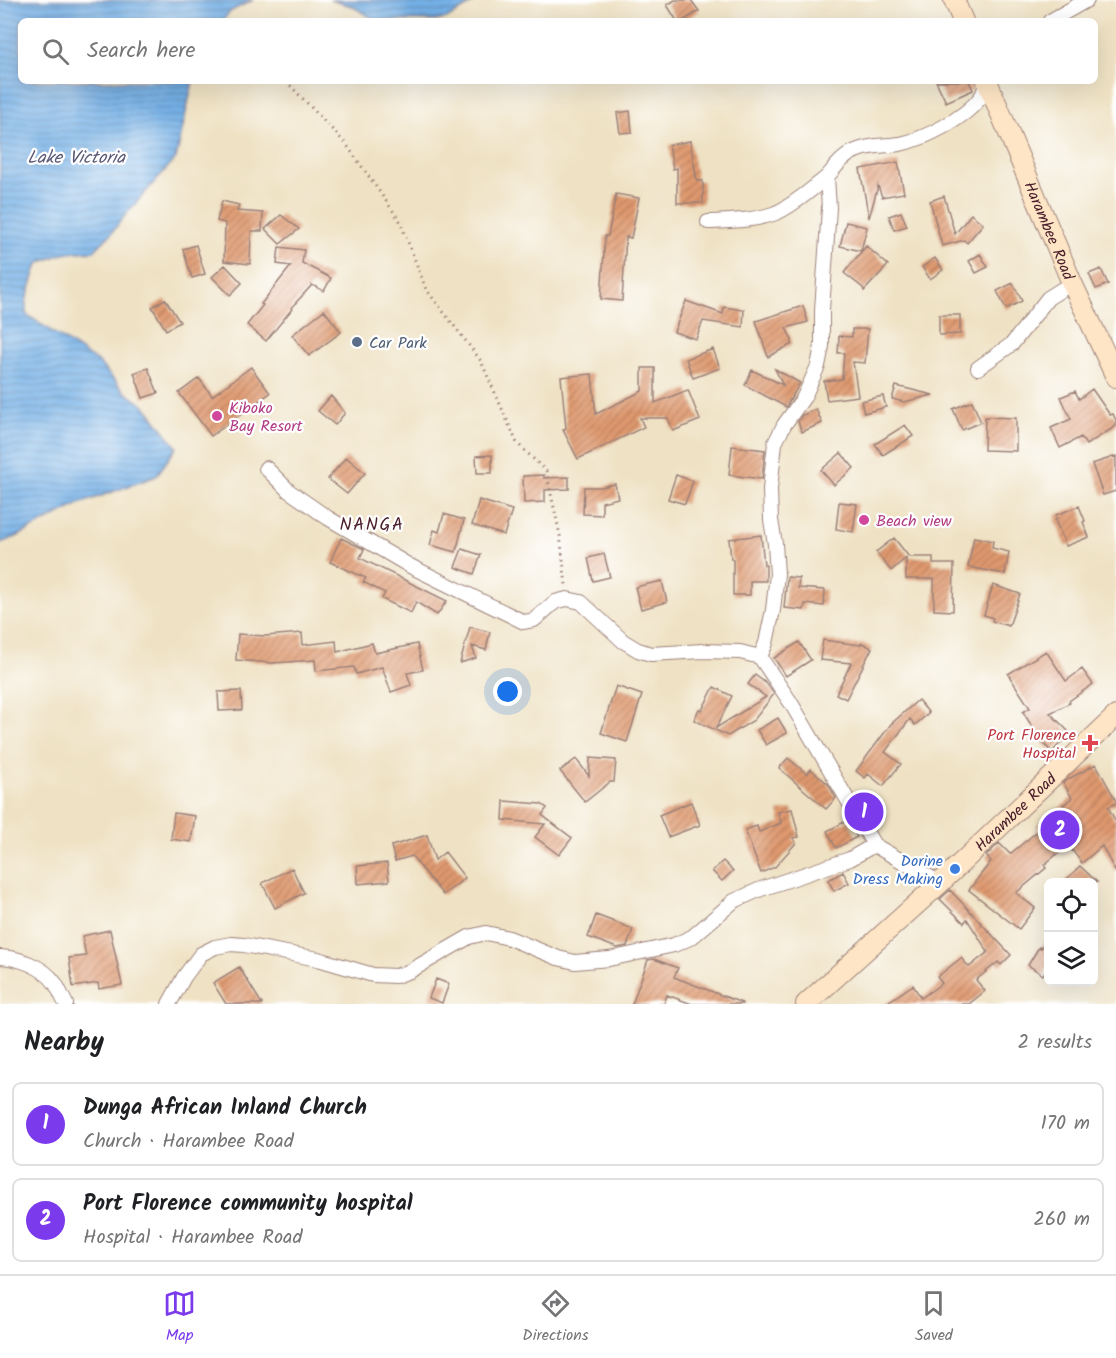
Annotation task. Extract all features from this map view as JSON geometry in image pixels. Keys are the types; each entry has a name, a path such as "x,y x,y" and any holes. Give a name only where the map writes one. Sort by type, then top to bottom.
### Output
{"main road":[{"path":"954,0 962,18"},
{"name":"Harambee Road","path":"988,84 1072,283 1116,377"},
{"name":"Harambee Road","path":"806,1004 940,882 1116,716"}],"street":[{"path":"1055,18 1088,0"},
{"path":"708,222 747,220 774,214 827,177 841,159 858,150 901,143 927,135 951,122 971,108 982,96 986,84"},
{"path":"760,657 769,632 777,574 770,489 775,443 804,397 818,366 822,346 822,310 829,208 827,177"},
{"path":"978,368 1012,344 1048,298 1072,283"},
{"path":"266,468 289,491 328,518 411,566 524,622 534,620 555,602 567,599 581,602 623,641 638,650 651,654 703,651 740,652 760,657 791,704 874,845 940,882"},
{"path":"169,1004 184,977 201,954 215,947 231,944 252,946 318,960 373,975 396,976 410,971 469,937 486,933 509,938 558,958 575,962 609,958 674,945 692,937 734,901 761,889 850,859 874,845"},
{"path":"0,957 25,962 42,971 55,982 66,1004"}],"path":[{"path":"289,84 346,144 400,221 426,289 481,361 517,443 546,471 560,535 567,599"}],"water":[{"name":"Lake Victoria","path":"0,0 253,0 231,11 225,18 18,18 18,84 192,84 176,158 94,251 52,257 38,264 26,301 26,314 99,363 125,392 145,406 177,447 156,476 79,504 0,543"},
{"path":"330,0 478,0 448,18 372,18 352,6"}],"building":[{"path":"675,0 691,0 699,11 688,18 675,18 667,5"},
{"path":"937,84 970,84 973,90 946,102"},
{"path":"630,111 632,132 620,133 617,113"},
{"path":"690,141 697,181 703,181 703,203 677,203 677,168 673,169 669,145"},
{"path":"898,162 904,193 882,197 878,186 869,218 860,169"},
{"path":"616,194 639,198 631,238 626,237 622,301 601,299 605,236 608,236"},
{"path":"944,196 955,234 971,214 983,224 967,243 964,240 942,246 930,201"},
{"path":"222,201 239,205 237,211 263,213 262,231 251,231 250,264 224,261 225,223 217,221"},
{"path":"901,212 907,226 894,230 889,216"},
{"path":"281,215 299,229 280,244 265,229"},
{"path":"846,222 867,227 861,251 840,246"},
{"path":"196,245 205,274 192,278 183,249"},
{"path":"866,246 888,265 864,291 844,273"},
{"path":"279,247 304,250 302,263 331,278 324,291 312,285 266,341 247,325 291,266 277,264"},
{"path":"980,254 988,267 976,273 969,261"},
{"path":"935,258 943,270 930,279 922,267"},
{"path":"225,265 242,283 230,295 212,277"},
{"path":"1101,269 1108,284 1096,289 1089,274"},
{"path":"1013,283 1022,301 1006,309 997,291"},
{"path":"165,299 180,322 166,330 152,307"},
{"path":"686,301 723,314 724,307 744,310 743,327 703,321 696,339 674,332"},
{"path":"803,306 808,322 786,328 792,344 768,357 756,321"},
{"path":"324,310 341,332 309,356 292,335"},
{"path":"939,315 960,315 960,334 939,335"},
{"path":"852,329 868,329 865,363 853,362 858,396 827,400 824,381 842,379 844,353 838,353 839,336 852,337"},
{"path":"713,349 720,368 693,378 686,359"},
{"name":"Kiboko Bay Resort","path":"251,367 270,393 211,436 179,393 199,378 212,396"},
{"path":"148,368 158,393 143,398 134,373"},
{"path":"642,368 655,368 655,403 688,390 700,420 673,431 668,418 640,418 644,427 578,459 563,430 566,428 561,377 592,374 596,414 642,391"},
{"path":"775,369 800,383 786,407 745,385 752,370 783,385"},
{"path":"896,386 933,395 904,402 892,399"},
{"path":"1092,389 1110,415 1113,414 1116,426 1086,445 1081,437 1060,448 1051,428 1071,419 1061,397 1075,391 1079,399"},
{"path":"331,396 345,413 335,425 318,411"},
{"path":"883,396 886,407 864,413 861,401"},
{"path":"972,401 981,422 962,430 953,409"},
{"path":"816,409 822,423 802,432 798,422 802,415"},
{"path":"985,417 1016,418 1016,451 984,450"},
{"path":"905,425 913,436 883,455 875,444"},
{"path":"732,446 765,450 762,479 729,475"},
{"path":"841,453 854,468 834,485 821,470"},
{"path":"492,455 492,473 477,473 476,456"},
{"path":"1116,456 1116,491 1103,495 1092,464"},
{"path":"346,457 365,473 347,494 328,479"},
{"path":"544,475 544,478 569,477 569,489 545,490 545,502 524,503 523,476"},
{"path":"676,475 693,481 685,504 668,499"},
{"path":"615,484 618,498 602,502 602,515 583,514 584,487"},
{"path":"479,500 512,510 504,535 472,525"},
{"path":"839,502 857,504 853,532 836,529"},
{"path":"1079,506 1089,537 1066,546 1055,520 1056,515"},
{"path":"444,514 464,520 456,552 430,545 434,530 439,532"},
{"path":"761,535 766,581 750,581 750,595 733,595 733,559 731,559 729,539"},
{"path":"974,537 993,541 992,548 1009,552 1005,574 968,567"},
{"path":"341,538 364,549 360,558 447,601 437,615 416,602 411,613 382,599 385,593 363,582 366,578 330,562"},
{"path":"894,538 909,557 933,557 933,564 954,564 953,611 934,610 934,579 906,579 906,558 891,571 876,552"},
{"path":"462,549 481,555 474,574 455,567"},
{"path":"604,554 610,577 593,581 588,558"},
{"path":"787,577 799,578 798,588 825,590 824,606 805,604 804,610 784,608"},
{"path":"662,581 667,602 641,609 635,587"},
{"path":"993,585 1020,594 1009,626 992,621 993,618 984,615"},
{"path":"470,627 490,632 486,650 472,646 476,658 460,663"},
{"path":"302,633 303,645 336,641 337,652 372,643 375,653 417,644 423,670 407,673 411,685 391,692 382,667 356,674 354,667 316,671 315,660 273,663 236,660 238,634 265,636"},
{"path":"823,640 860,645 862,643 872,648 846,699 836,694 851,663 820,660"},
{"path":"799,642 811,660 786,676 774,658"},
{"path":"1046,651 1066,681 1082,669 1093,684 1069,701 1070,703 1050,713 1070,733 1052,752 1041,741 1023,712 1030,708 1008,674"},
{"path":"755,675 767,684 774,694 754,720 728,736 694,720 714,687 732,696 716,728 766,697 748,684"},
{"path":"616,686 642,695 627,742 601,733"},
{"path":"241,691 242,710 219,711 218,692"},
{"path":"918,700 929,713 915,725 910,719 885,752 901,764 883,786 868,774 865,778 856,771 891,724"},
{"path":"778,718 787,733 766,745 757,730"},
{"path":"590,758 616,760 614,782 610,782 585,802 560,771 576,759 589,776"},
{"path":"788,758 807,774 811,769 828,784 836,798 826,809 779,768"},
{"path":"1096,764 1116,801 1108,807 1116,822 1116,873 1102,846 1082,863 1068,845 1044,865 1046,868 1016,893 1035,908 1019,929 969,890 991,861 986,856 999,843 1010,854 1040,829 1037,826 1072,798 1063,782"},
{"path":"504,801 541,804 547,808 542,815 572,838 559,855 535,837 545,824 503,820"},
{"path":"691,802 700,825 668,837 659,815"},
{"path":"792,809 799,837 793,838 796,843 775,867 761,873 745,830 757,826 759,832 781,823 778,812"},
{"path":"174,813 195,816 191,842 171,839"},
{"path":"848,820 857,837 836,848 827,831"},
{"path":"427,835 435,860 445,852 465,878 443,895 412,856 395,861 391,846"},
{"path":"723,861 733,871 722,881 712,871"},
{"path":"387,863 389,881 358,884 357,866"},
{"path":"1080,866 1093,878 1068,878"},
{"path":"292,868 304,893 275,908 262,883"},
{"path":"843,872 849,883 834,891 828,880"},
{"path":"950,890 1011,955 1001,965 998,962 976,980 985,991 969,1004 885,1004 913,985 921,998 942,983 937,977 961,958 969,967 988,952 967,919 964,923 940,899"},
{"path":"596,915 633,929 627,946 617,948 588,937"},
{"path":"110,930 122,985 99,989 98,983 73,987 69,958 86,956 82,936"},
{"path":"1044,944 1043,975 1028,965 1039,947 1041,948"},
{"path":"654,959 678,968 674,977 742,1004 692,1004 667,995 664,1004 632,1004 648,960"},
{"path":"239,967 262,1004 226,1004 213,983"},
{"path":"436,979 449,984 442,1003 429,998"}],"place":[{"name":"Car Park","path":"357,342"},
{"name":"Kiboko Bay Resort","path":"217,416"},
{"name":"Beach view","path":"864,520"},
{"name":"Port Florence Hospital","path":"1090,743"},
{"name":"Dunga African Inland Church","path":"864,812"},
{"name":"Port Florence community hospital","path":"1060,830"},
{"name":"Dorine Dress Making","path":"955,869"}],"district":[{"name":"NANGA","path":"372,524"}]}
